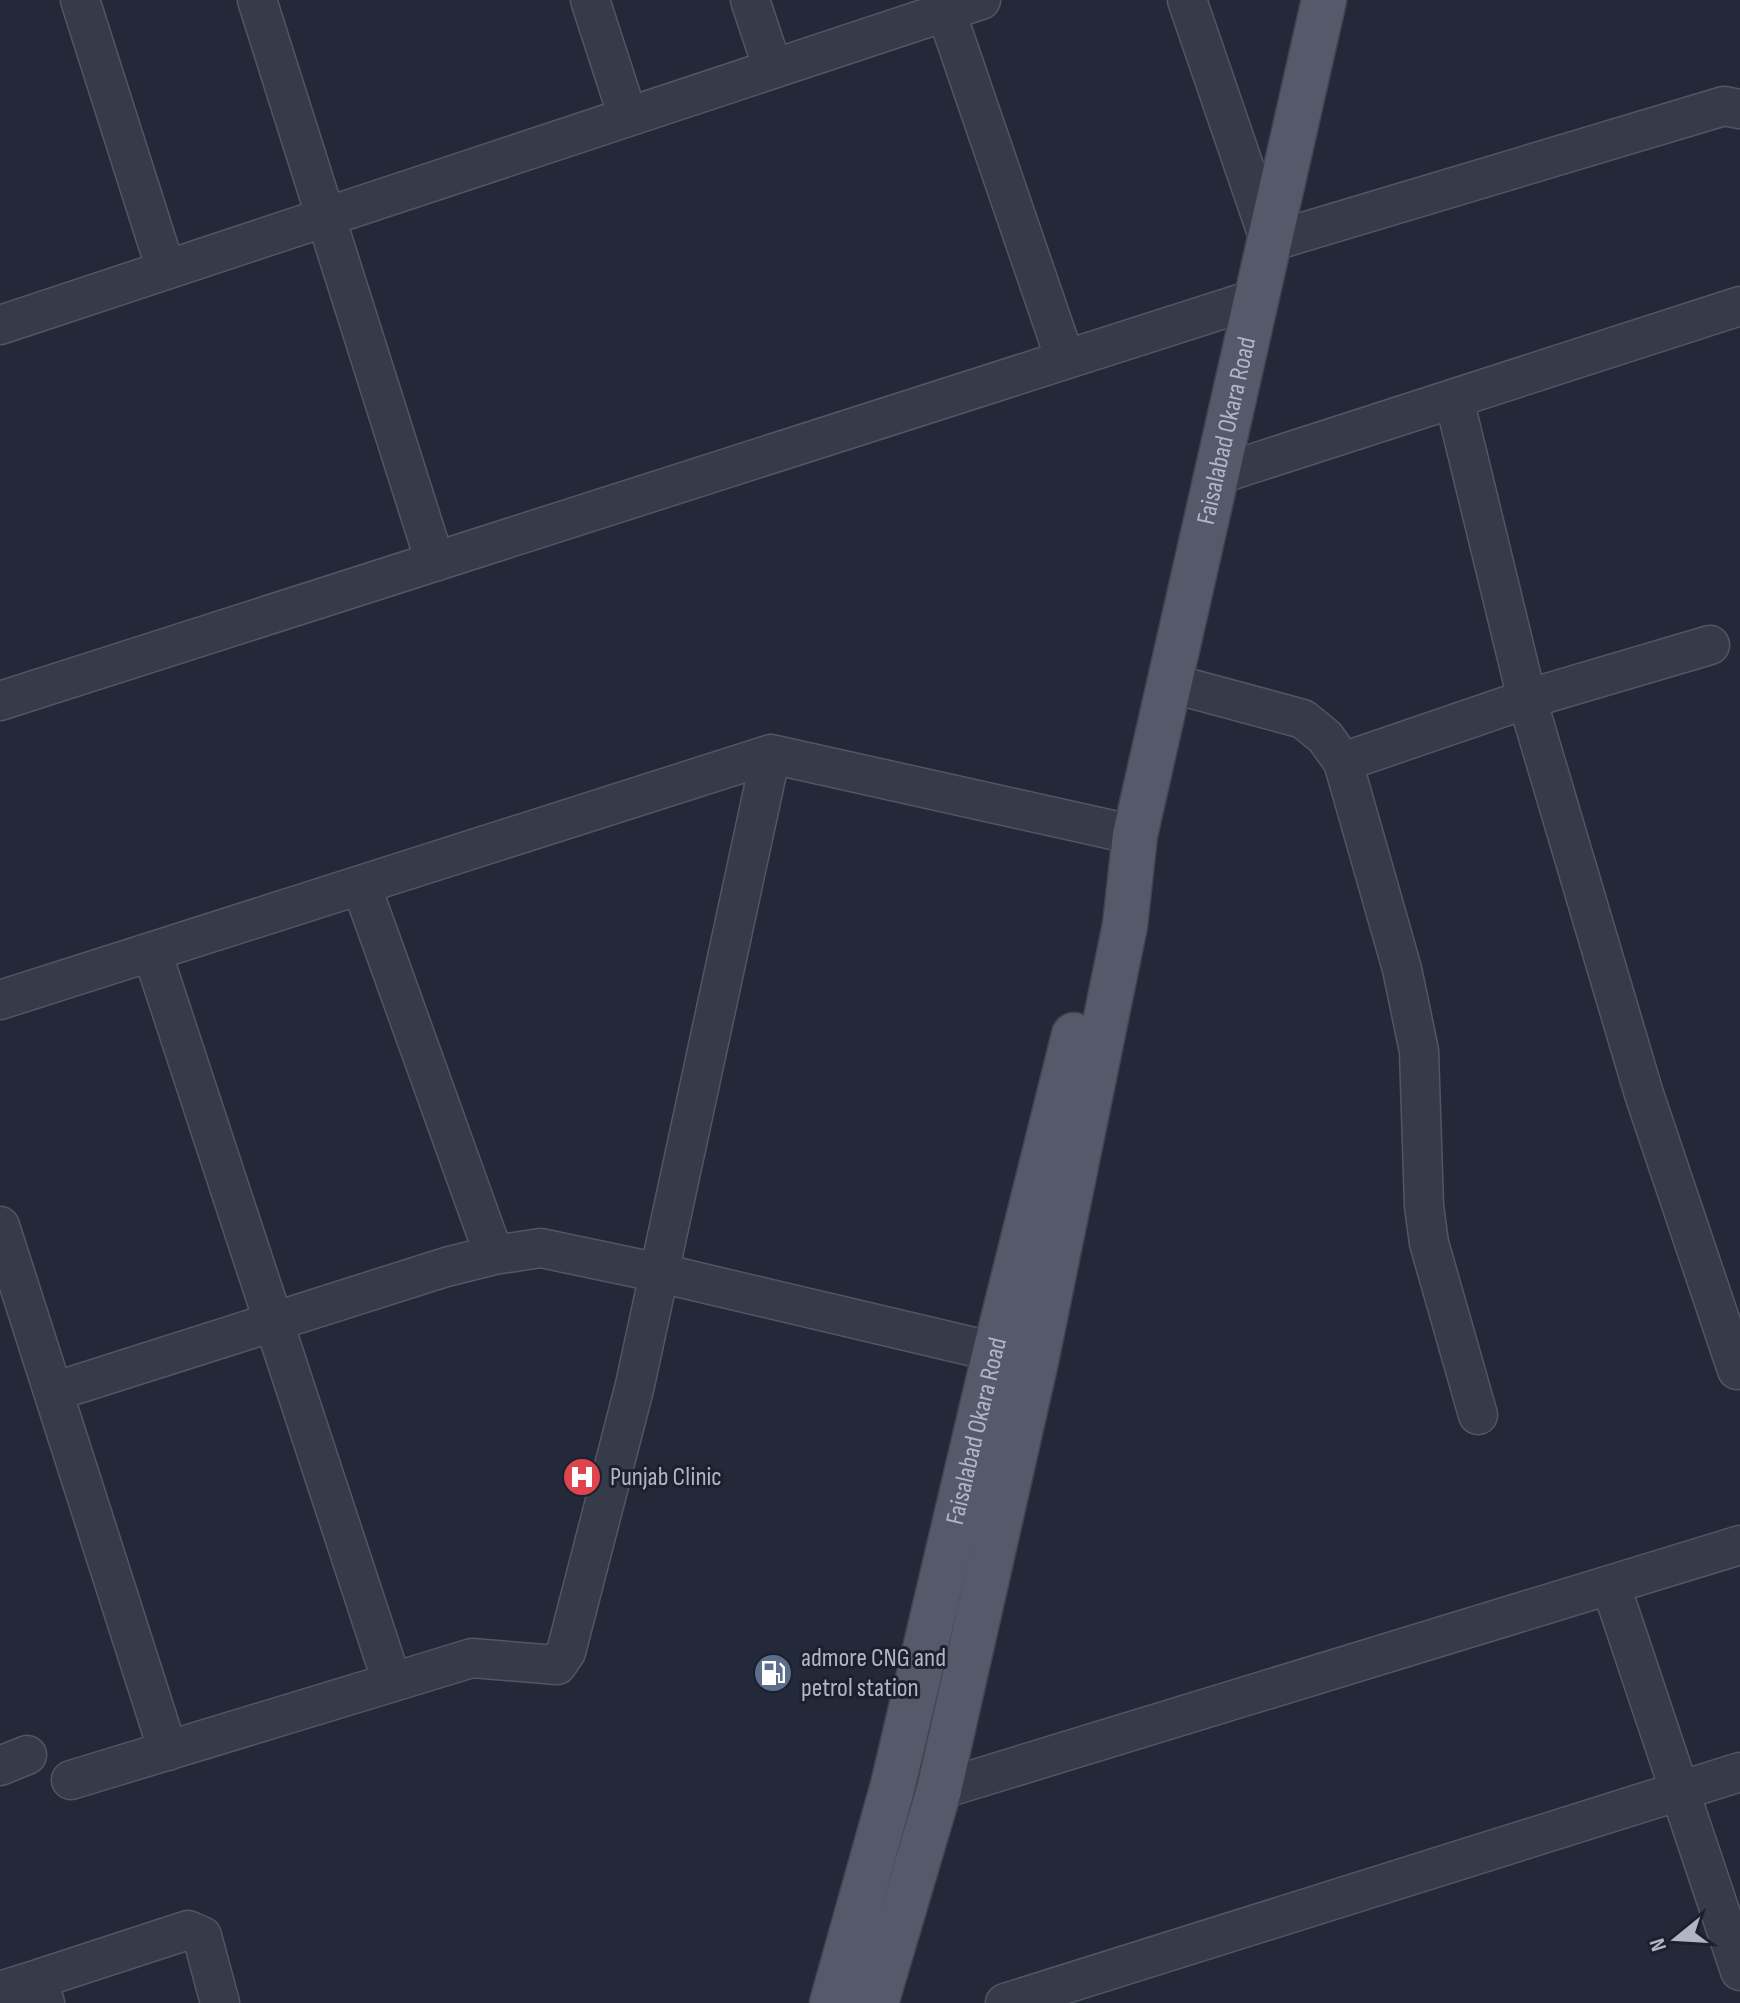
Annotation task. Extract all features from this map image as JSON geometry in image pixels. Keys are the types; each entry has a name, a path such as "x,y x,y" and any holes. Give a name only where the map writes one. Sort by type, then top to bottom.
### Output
{"main road":[{"name":"Faisalabad Okara Road","path":"876,2003 939,1790 1036,1361 1125,925 1132,848 1324,0"},
{"name":"Faisalabad Okara Road","path":"832,2003 893,1785 995,1352 1102,921 1132,848"}],"street":[{"path":"80,0 166,270"},
{"path":"257,0 435,562"},
{"path":"590,0 628,117"},
{"path":"750,0 773,69"},
{"path":"1187,0 1270,242 1724,106 1740,109"},
{"path":"0,325 773,69 956,4 1065,359"},
{"path":"0,701 1258,298"},
{"path":"1214,476 1740,306"},
{"path":"1454,399 1527,699 1644,1094 1737,1370"},
{"path":"1343,762 1527,699 1710,645"},
{"path":"1170,683 1303,719 1325,737 1343,762 1402,969 1419,1051 1424,1206 1429,1243 1478,1415"},
{"path":"0,1000 771,754 1132,848"},
{"path":"71,1780 472,1658 557,1665 566,1652 635,1385 771,754"},
{"path":"361,885 494,1255"},
{"path":"152,952 392,1682"},
{"path":"0,1226 168,1751"},
{"path":"53,1392 446,1267 541,1248 995,1352"},
{"path":"939,1790 1740,1545"},
{"path":"1611,1586 1740,1971"},
{"path":"1005,2003 1740,1772"},
{"path":"0,1991 42,1991 188,1930 202,1936 220,2003"}],"place":[{"name":"Punjab Clinic","path":"582,1477"},
{"name":"admore CNG and petrol station","path":"773,1673"}]}
